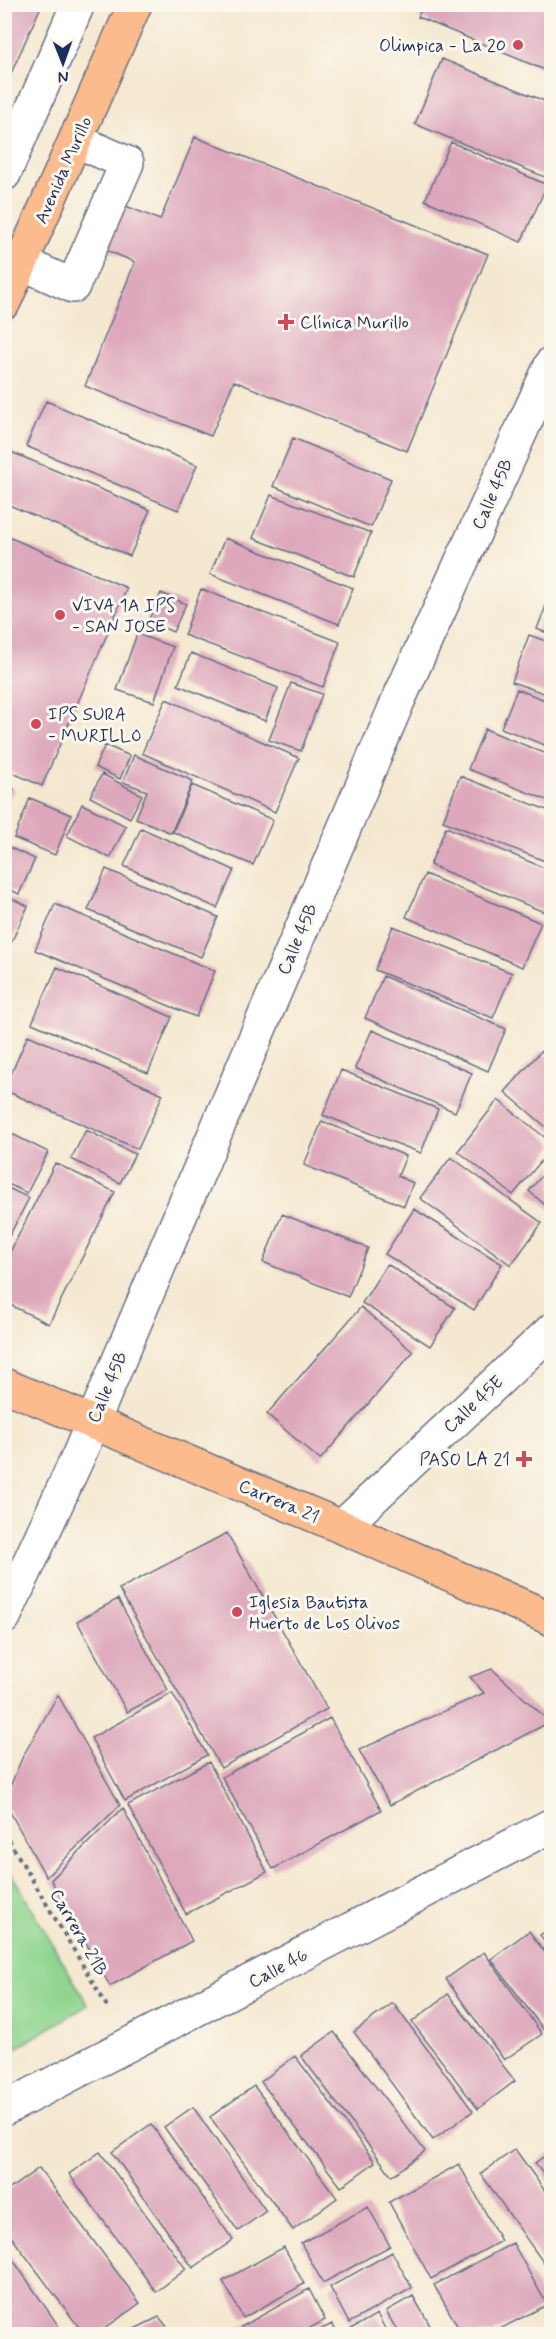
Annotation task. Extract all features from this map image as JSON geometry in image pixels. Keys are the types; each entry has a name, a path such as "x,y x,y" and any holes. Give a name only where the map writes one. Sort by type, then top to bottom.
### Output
{"main road":[{"name":"Avenida Murillo","path":"4,302 135,4"},
{"name":"Carrera 21","path":"4,1385 342,1527 552,1619"}],"street":[{"path":"4,174 78,4"},
{"path":"21,263 73,286 127,163 76,141"},
{"name":"Calle 45B","path":"4,1617 78,1456 398,701 552,363"},
{"name":"Calle 45E","path":"342,1527 552,1330"},
{"name":"Calle 46","path":"4,2109 552,1825"}],"path":[{"name":"Carrera 21B","path":"4,1832 129,2045"}],"green space":[{"path":"5,1863 88,2005 4,2055"}],"building":[{"path":"4,4 42,4 4,89"},
{"name":"Olimpica - La 20","path":"423,4 552,4 552,73 418,17"},
{"path":"442,59 552,104 552,180 415,124"},
{"name":"Clínica Murillo","path":"195,137 488,254 407,451 234,381 211,436 85,386 135,262 96,246 114,201 160,220"},
{"path":"451,142 547,185 521,242 425,200"},
{"path":"46,401 197,465 178,510 26,446"},
{"path":"293,438 391,479 371,527 273,486"},
{"path":"4,449 150,510 130,556 4,503"},
{"path":"271,495 371,533 354,577 253,538"},
{"path":"4,535 127,588 42,786 4,769"},
{"path":"225,538 353,588 339,624 210,574"},
{"path":"201,589 340,642 323,687 184,635"},
{"path":"161,593 186,604 173,632 148,621"},
{"path":"552,593 552,635 537,629"},
{"path":"137,634 173,647 154,702 117,690"},
{"path":"529,635 552,643 552,696 512,682"},
{"path":"191,653 278,688 265,721 178,685"},
{"path":"291,683 322,694 301,751 269,740"},
{"path":"517,689 552,703 552,748 501,728"},
{"path":"166,699 299,758 275,812 142,753"},
{"path":"485,729 552,756 552,802 468,769"},
{"path":"105,745 130,756 120,779 95,767"},
{"path":"134,755 193,781 171,833 136,818 147,791 123,782"},
{"path":"102,774 142,795 130,818 90,797"},
{"path":"460,776 552,812 552,845 545,861 443,821"},
{"path":"4,785 14,789 4,808"},
{"path":"192,785 273,820 253,865 173,832"},
{"path":"30,798 71,815 55,855 14,838"},
{"path":"82,804 126,826 110,858 67,836"},
{"path":"446,827 552,871 552,893 544,912 430,865"},
{"path":"141,828 234,870 217,908 124,866"},
{"path":"4,845 35,859 19,894 4,887"},
{"path":"106,869 218,917 201,957 88,910"},
{"path":"425,874 541,923 522,967 406,917"},
{"path":"4,895 28,906 10,945 4,943"},
{"path":"55,904 215,971 196,1017 35,950"},
{"path":"393,926 512,973 493,1018 375,970"},
{"path":"57,967 172,1017 148,1073 32,1023"},
{"path":"383,976 506,1029 488,1071 365,1018"},
{"path":"372,1030 472,1073 455,1112 355,1068"},
{"path":"28,1035 163,1094 138,1149 4,1090"},
{"path":"541,1051 552,1060 552,1132 505,1092"},
{"path":"341,1070 438,1109 421,1153 323,1115"},
{"path":"498,1100 552,1143 552,1148 513,1195 458,1151"},
{"path":"322,1121 406,1156 398,1176 413,1183 404,1206 304,1165"},
{"path":"86,1130 135,1154 120,1183 71,1159"},
{"path":"10,1133 48,1152 27,1193 4,1182 4,1143"},
{"path":"451,1157 542,1223 511,1265 420,1198"},
{"path":"55,1163 115,1192 49,1324 4,1302 4,1264"},
{"path":"552,1164 552,1211 529,1191"},
{"path":"4,1186 29,1198 4,1246"},
{"path":"414,1209 502,1264 474,1310 385,1254"},
{"path":"282,1214 368,1248 348,1297 263,1262"},
{"path":"387,1264 455,1308 430,1346 362,1303"},
{"path":"361,1307 413,1352 320,1460 267,1414"},
{"path":"227,1533 327,1709 221,1768 119,1589"},
{"path":"118,1599 168,1690 127,1712 77,1621"},
{"path":"492,1669 550,1722 390,1805 359,1750 484,1693 470,1677"},
{"path":"172,1693 207,1755 125,1801 91,1738"},
{"path":"58,1695 120,1805 46,1877 4,1801 23,1756"},
{"path":"330,1718 381,1810 273,1869 222,1777"},
{"path":"209,1762 267,1872 186,1914 128,1805"},
{"path":"123,1808 192,1941 110,1986 51,1880"},
{"path":"552,1927 552,1951 540,1935"},
{"path":"529,1931 552,1962 552,2041 491,1959"},
{"path":"484,1952 542,2034 504,2060 446,1979"},
{"path":"448,1994 515,2081 478,2109 412,2022"},
{"path":"393,2003 473,2111 433,2140 354,2032"},
{"path":"334,2032 425,2151 392,2176 301,2056"},
{"path":"295,2056 375,2162 341,2187 261,2082"},
{"path":"254,2086 337,2198 293,2230 210,2117"},
{"path":"193,2107 266,2211 238,2231 164,2127"},
{"path":"151,2124 233,2240 193,2268 112,2152"},
{"path":"515,2149 552,2201 552,2275 481,2174"},
{"path":"552,2151 552,2186 535,2163"},
{"path":"100,2152 186,2269 156,2292 69,2174"},
{"path":"459,2164 501,2241 431,2279 389,2202"},
{"path":"39,2168 140,2303 97,2334 84,2334 4,2227 4,2193"},
{"path":"368,2207 390,2246 323,2283 301,2243"},
{"path":"513,2243 547,2305 490,2334 462,2334 434,2285"},
{"path":"284,2247 304,2284 243,2318 223,2281"},
{"path":"5,2248 64,2334 5,2334"},
{"path":"392,2252 412,2288 349,2323 330,2287"},
{"path":"309,2289 325,2320 299,2334 245,2334 241,2327"},
{"path":"413,2296 435,2334 399,2334 386,2311"},
{"path":"377,2314 388,2334 349,2334 347,2331"},
{"path":"159,2317 173,2334 124,2334"},
{"path":"332,2324 338,2334 312,2334"}],"place":[{"name":"Olimpica - La 20","path":"518,45"},
{"name":"Clínica Murillo","path":"286,322"},
{"name":"VIVA 1A IPS - SAN JOSE","path":"60,615"},
{"name":"IPS SURA - MURILLO","path":"36,724"},
{"name":"PASO LA 21","path":"524,1459"},
{"name":"Iglesia Bautista Huerto de Los Olivos","path":"237,1612"}]}
